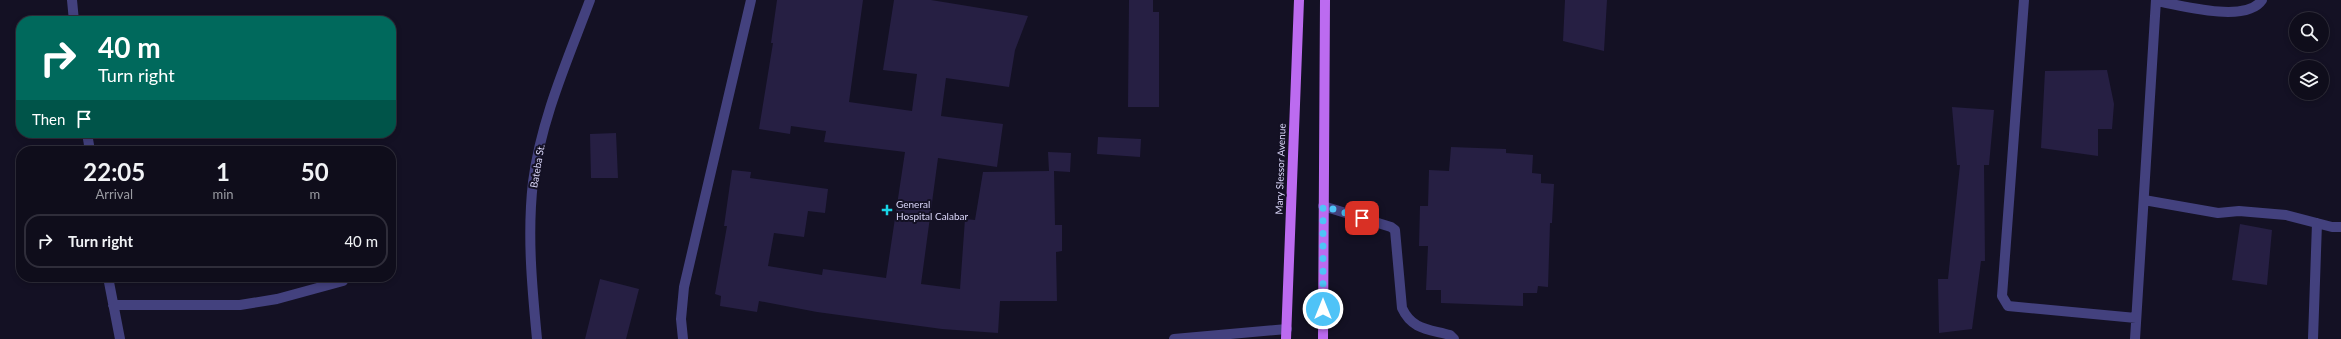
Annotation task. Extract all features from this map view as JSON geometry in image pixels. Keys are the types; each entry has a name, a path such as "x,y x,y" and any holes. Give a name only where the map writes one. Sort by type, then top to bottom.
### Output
{"main road":[{"name":"Mary Slessor Avenue","path":"1287,334 1299,0"},
{"path":"1323,339 1325,0"}],"street":[{"path":"72,0 74,16"},
{"name":"Bateba St.","path":"537,339 530,248 533,181 546,123 590,0"},
{"path":"684,339 681,319 684,288 751,0"},
{"path":"2024,0 2012,141 2002,296 2004,302 2008,306 2136,318"},
{"path":"2135,339 2156,1 2234,13 2251,9 2262,0"},
{"path":"2144,200 2218,213 2239,211 2286,215 2341,228"},
{"path":"1323,206 1392,227 1395,230 1402,308 1406,316 1411,324 1450,335 1454,339"},
{"path":"2313,339 2317,223"},
{"path":"109,282 120,339"},
{"path":"113,305 240,305 277,299 339,282"},
{"path":"1174,339 1287,334"}],"building":[{"path":"777,0 863,0 849,102 912,111 917,74 883,70 894,0 931,0 1028,16 1015,50 1009,87 946,78 941,116 1003,124 997,167 938,158 921,284 960,289 965,219 975,220 983,172 1049,171 1048,152 1071,153 1070,172 1054,171 1055,225 1062,225 1062,251 1056,252 1057,301 1000,301 998,333 942,329 817,312 759,301 757,312 720,306 721,296 715,294 727,226 724,226 732,170 751,172 750,178 828,189 825,213 808,211 804,237 774,233 768,266 822,275 823,269 886,278 905,152 824,142 826,131 791,126 790,134 759,129 773,43 771,43"},
{"path":"1129,0 1153,0 1153,12 1159,12 1159,107 1128,107"},
{"path":"1565,0 1607,0 1604,51 1563,41"},
{"path":"2107,70 2114,104 2112,129 2098,129 2098,156 2041,148 2045,71"},
{"path":"1952,107 1994,110 1989,165 1984,165 1985,261 1981,261 1972,329 1939,333 1938,279 1948,279 1960,165 1957,165"},
{"path":"616,133 618,178 591,178 590,134"},
{"path":"1098,137 1141,139 1140,157 1097,154"},
{"path":"1451,147 1506,149 1506,153 1533,155 1532,173 1541,174 1541,183 1554,184 1552,223 1550,223 1548,287 1538,286 1537,293 1523,293 1523,306 1441,303 1441,290 1426,290 1428,246 1419,246 1420,206 1428,206 1429,170 1449,171"},
{"path":"2240,224 2272,230 2267,285 2232,280"},
{"path":"600,279 639,289 626,339 585,339"}],"place":[{"name":"General Hospital Calabar","path":"887,210"}],"route":[{"path":"1323,309 1323,206 1348,215 1362,218"}]}
